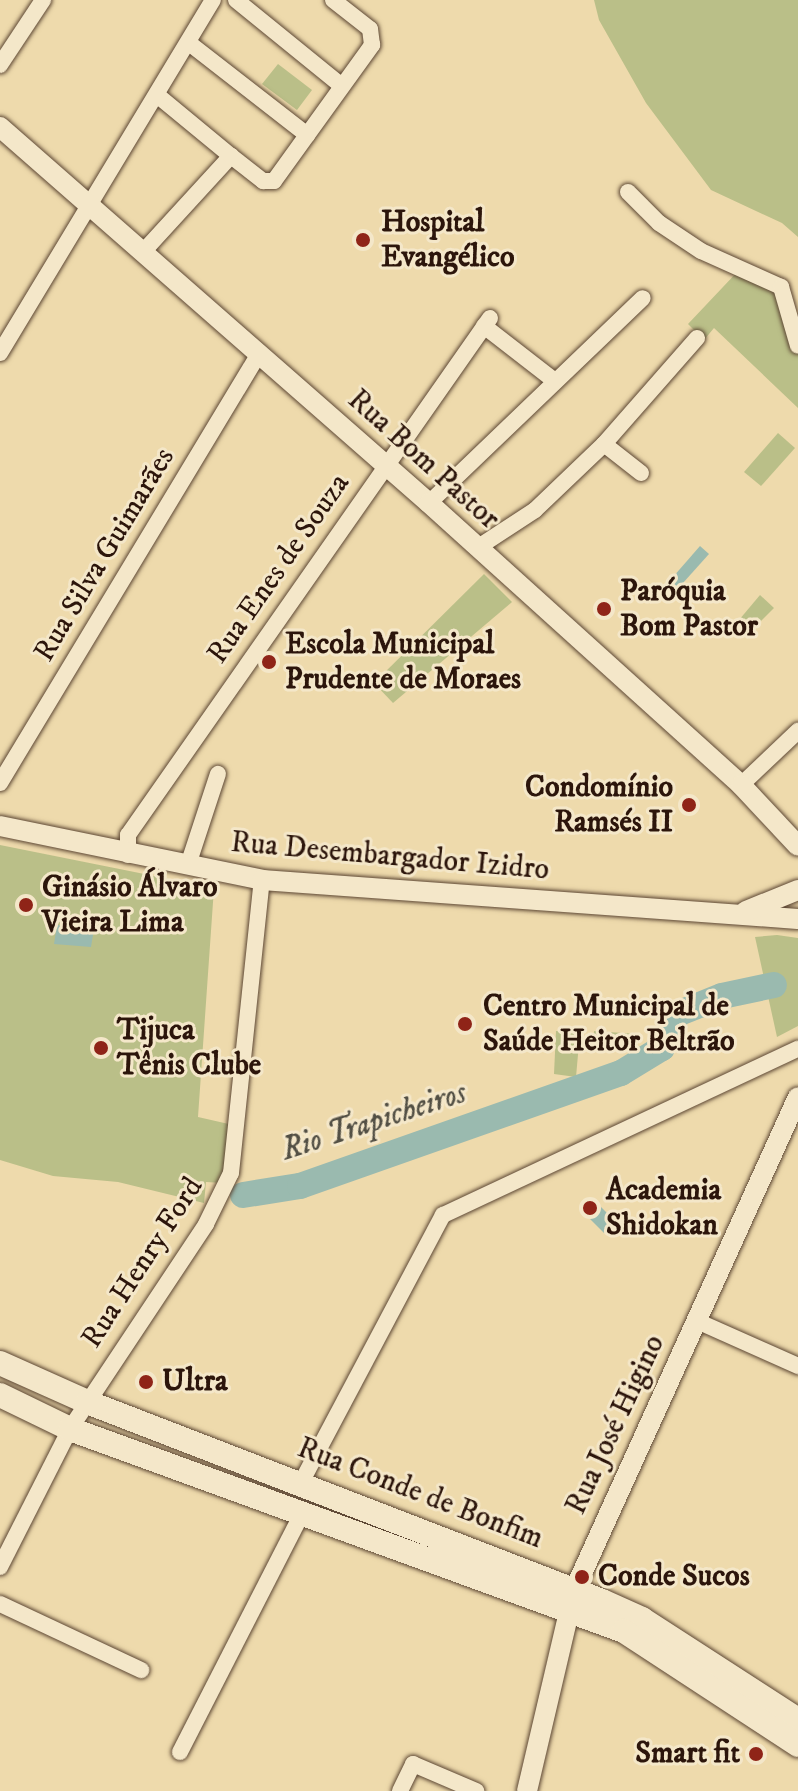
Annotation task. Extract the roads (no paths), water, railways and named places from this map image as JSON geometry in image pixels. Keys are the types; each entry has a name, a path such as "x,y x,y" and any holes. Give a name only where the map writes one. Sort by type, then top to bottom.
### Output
{"main road":[{"name":"Rua Conde de Bonfim","path":"0,1363 87,1402 302,1481 571,1602 624,1631 798,1745"},
{"name":"Rua Conde de Bonfim","path":"0,1395 70,1429 302,1514 571,1602 642,1619 798,1720"}],"street":[{"path":"0,65 43,0"},
{"path":"0,353 213,0"},
{"path":"236,0 342,86"},
{"path":"157,95 269,183 307,135 374,36 333,0"},
{"path":"189,43 307,135"},
{"name":"Rua Bom Pastor","path":"0,127 429,503 741,785 798,846"},
{"path":"142,253 231,156"},
{"path":"628,192 659,223 701,251 781,287 798,346"},
{"path":"429,503 643,298"},
{"name":"Rua Enes de Souza","path":"128,855 128,835 487,322 555,381"},
{"path":"477,548 535,510 604,444 697,338"},
{"name":"Rua Silva Guimarães","path":"0,783 258,356"},
{"path":"604,444 641,473"},
{"path":"741,785 798,731"},
{"path":"188,865 218,774"},
{"name":"Rua Desembargador Izidro","path":"0,826 128,855 262,880 798,919"},
{"name":"Rua Henry Ford","path":"0,1567 70,1429 206,1224 231,1173 262,880"},
{"path":"731,916 798,890"},
{"name":"Rua Desembargador Izidro","path":"731,916 798,930"},
{"path":"302,1481 443,1215 798,1049"},
{"name":"Rua José Higino","path":"527,1791 571,1602 798,1097"},
{"path":"697,1321 798,1366"},
{"path":"180,1752 302,1514"},
{"path":"0,1604 141,1670"},
{"path":"400,1791 413,1764 476,1791"}],"water":[{"path":"700,546 709,554 674,593 666,585"},
{"path":"57,925 94,929 91,947 54,944"},
{"path":"595,1201 615,1221 604,1233 583,1212"}],"waterway":[{"name":"Rio Trapicheiros","path":"243,1195 300,1186 621,1073 662,1048 677,1014 722,996 774,985"}],"place":[{"name":"Hospital Evangélico","path":"363,240"},
{"name":"Paróquia Bom Pastor","path":"604,609"},
{"name":"Escola Municipal Prudente de Moraes","path":"269,662"},
{"name":"Condomínio Ramsés II","path":"689,805"},
{"name":"Ginásio Álvaro Vieira Lima","path":"26,905"},
{"name":"Centro Municipal de Saúde Heitor Beltrão","path":"465,1024"},
{"name":"Tijuca Tênis Clube","path":"101,1048"},
{"name":"Academia Shidokan","path":"590,1208"},
{"name":"Ultra","path":"146,1382"},
{"name":"Conde Sucos","path":"582,1577"},
{"name":"Smart fit","path":"756,1754"}]}
